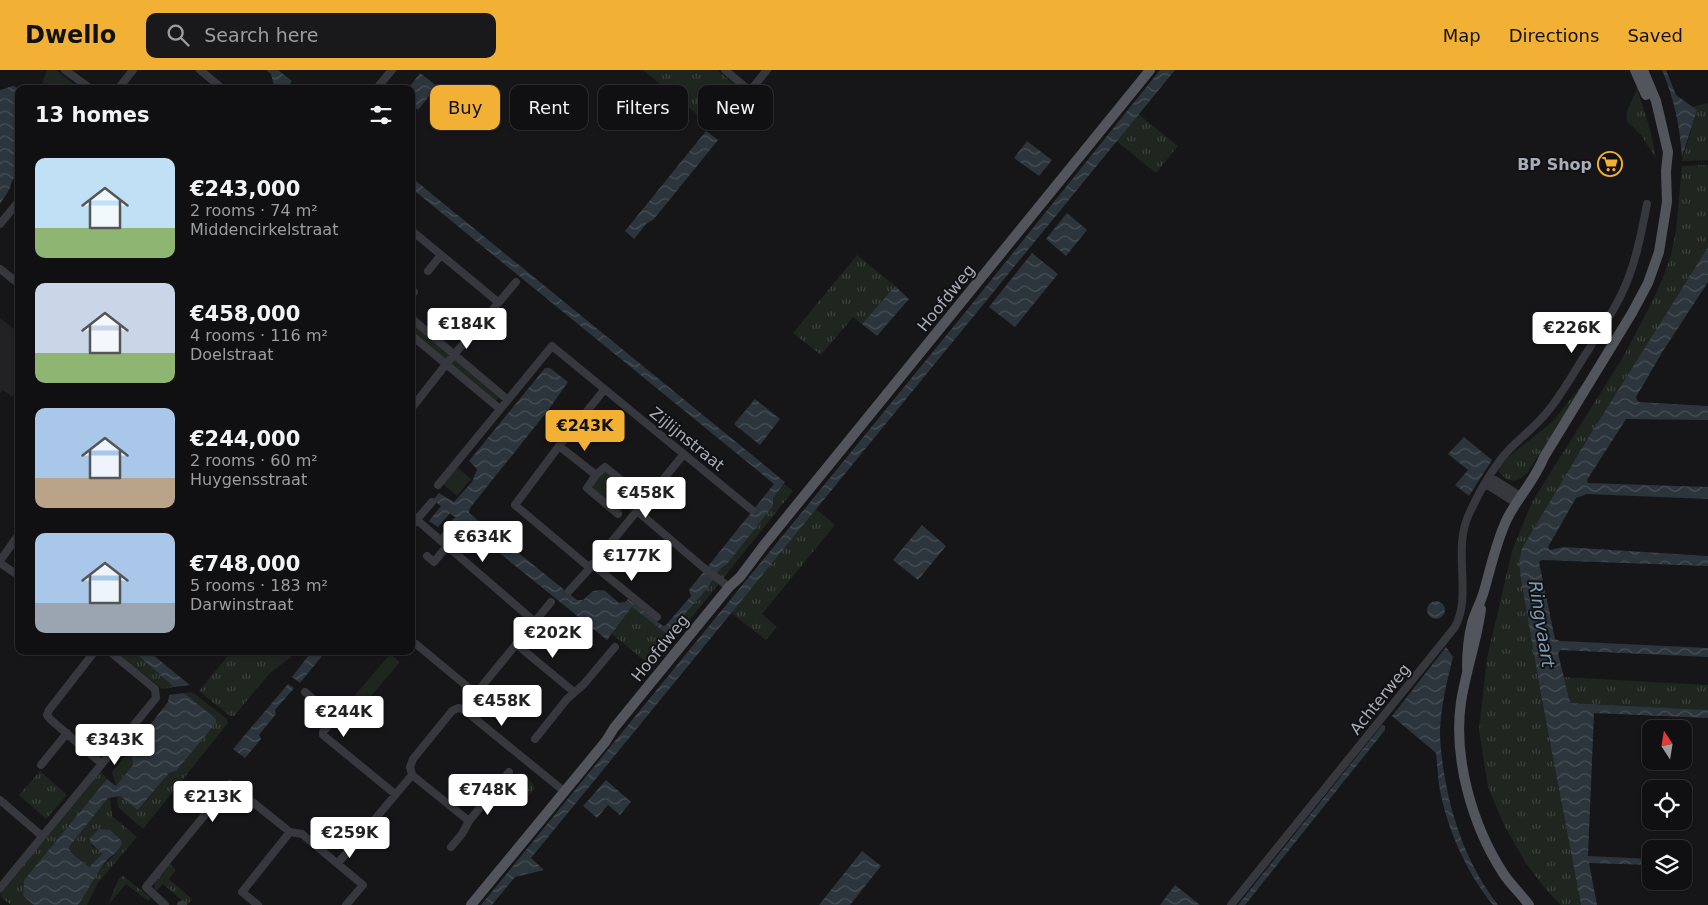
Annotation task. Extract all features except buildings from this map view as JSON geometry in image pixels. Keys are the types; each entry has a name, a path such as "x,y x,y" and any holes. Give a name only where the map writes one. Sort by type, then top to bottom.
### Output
{"main road":[{"name":"Hoofdweg","path":"471,905 508,862 562,790 606,741 614,728 740,576 1150,70"},
{"path":"1635,70 1656,124 1661,158 1666,171"},
{"path":"1529,905 1503,873 1481,833 1469,799 1464,778 1460,743 1461,705 1467,669 1477,634 1482,598 1507,519 1518,499 1524,482 1535,464 1544,457 1632,313 1648,283 1659,252 1668,202 1666,171 1668,152 1656,101 1643,70"}],"street":[{"path":"65,70 86,85"},
{"path":"121,85 133,70"},
{"path":"200,70 218,85"},
{"path":"379,85 392,70"},
{"path":"725,70 750,91 767,70"},
{"name":"Achterweg","path":"1231,905 1455,627 1460,618 1462,607 1461,545 1464,526 1469,512 1501,459 1535,427 1550,409 1609,317 1622,294 1632,267 1642,232 1647,204"},
{"path":"0,224 15,206"},
{"path":"415,233 498,302"},
{"path":"428,271 441,255"},
{"path":"0,269 15,281"},
{"path":"415,405 447,363 516,282"},
{"path":"415,321 508,400 438,485"},
{"path":"415,337 500,409"},
{"name":"Zijlijnstraat","path":"508,400 552,346 752,510"},
{"path":"604,390 515,505 657,617"},
{"path":"559,446 596,475"},
{"path":"569,592 684,454"},
{"path":"618,514 587,488 596,475 605,467 636,492"},
{"path":"1488,480 1518,499"},
{"path":"415,522 432,502"},
{"path":"637,511 729,587"},
{"path":"427,556 434,562 456,522"},
{"path":"415,524 444,544 535,622"},
{"path":"15,540 0,562 15,573"},
{"path":"462,709 551,602"},
{"path":"416,644 475,693"},
{"path":"516,644 574,692"},
{"path":"535,739 615,647"},
{"path":"92,655 47,715 102,764"},
{"path":"0,888 156,698 157,693 155,689 114,655"},
{"path":"305,692 333,716 333,720 322,735 395,794"},
{"path":"469,821 412,775 410,767 413,758 452,711 458,708 462,709 562,790"},
{"path":"41,765 67,733"},
{"path":"451,847 462,834 469,821 509,772"},
{"path":"338,864 412,775"},
{"path":"163,904 146,887 230,784 290,832 302,834 363,885 346,905"},
{"path":"0,800 42,836"},
{"path":"258,905 242,892 290,832"}],"shaded area":[{"path":"0,318 15,330 15,394 12,397 3,390 0,394"}],"green space":[{"path":"47,70 56,70 75,85 41,85"},
{"path":"643,70 717,70 736,85 698,85 698,115 688,107 688,85 661,85"},
{"path":"1637,88 1650,129 1656,158 1641,135 1627,121 1628,109"},
{"path":"1708,103 1708,160 1682,161 1697,110 1692,107"},
{"path":"1138,114 1178,146 1156,173 1116,141"},
{"path":"1708,165 1708,247 1588,438 1522,548 1521,580 1581,905 1561,905 1527,865 1504,825 1488,787 1479,730 1487,658 1512,551 1532,502 1623,357 1662,280 1671,255 1676,231 1682,166"},
{"path":"857,255 895,286 862,324 853,317 821,355 793,333"},
{"path":"415,326 500,396 496,401 415,334"},
{"path":"1587,379 1527,473 1520,479 1513,481 1506,479 1498,471 1507,458 1552,422"},
{"path":"457,467 471,479 457,496 443,484"},
{"path":"604,472 633,494 620,511 591,488"},
{"path":"784,484 793,491 652,667 612,634 632,607 667,634 707,589 719,570 727,564 772,506 772,498"},
{"path":"816,509 835,525 762,614 777,627 766,640 731,613"},
{"path":"120,655 138,655 174,687 162,689"},
{"path":"229,655 290,655 291,657 270,673 234,716 230,716 199,691"},
{"path":"389,655 400,662 354,716 344,708"},
{"path":"1563,677 1708,685 1708,710 1570,703"},
{"path":"192,692 227,719 228,723 143,829 118,807 117,797 120,796 139,810 169,773 176,771 216,723 216,719 184,693"},
{"path":"131,749 133,765 116,786 112,772"},
{"path":"40,771 67,795 46,819 19,795"},
{"path":"100,771 107,779 24,880 23,896 34,905 11,905 1,897 0,892"},
{"path":"519,772 533,783 534,789 529,796 511,782"},
{"path":"108,798 110,798 112,816 137,837 98,883 87,905 78,905 100,869 119,850 112,831 91,845 102,854 89,867 69,851 69,847"},
{"path":"170,864 176,870 169,879 192,899 187,905 163,884 156,891 156,880"},
{"path":"123,876 151,898 148,901 126,884 108,905 119,878"}],"water":[{"path":"266,70 278,70 292,81 290,85 274,85 271,74"},
{"path":"1160,70 1175,70 531,858 544,870 515,877 492,905 481,905 967,310"},
{"path":"1662,70 1666,70 1676,95 1697,110 1682,157 1676,113"},
{"path":"420,73 436,85 430,85 430,95 418,110 415,107 415,85 411,85"},
{"path":"15,87 15,178 0,204 0,90"},
{"path":"706,131 718,140 654,219 646,224 634,239 625,231"},
{"path":"1027,141 1052,160 1039,176 1014,158"},
{"path":"415,180 785,482 773,498 773,506 727,564 719,570 707,589 667,634 632,607 607,640 450,513 438,527 429,521 441,506 433,500 439,493 454,502 472,482 477,469 469,461 545,368 550,368 568,382 549,409 470,508 469,513 577,600 583,600 593,591 604,590 619,603 625,602 628,599 663,626 666,625 691,596 689,590 774,484 415,191"},
{"path":"1067,213 1087,230 1066,256 1046,239"},
{"name":"Ringvaart","path":"1708,247 1708,282 1663,351 1636,397 1638,402 1708,406 1708,420 1626,419 1587,480 1588,483 1708,487 1708,499 1587,494 1576,498 1548,547 1550,550 1564,547 1708,556 1708,566 1542,560 1539,562 1555,639 1560,641 1708,648 1708,657 1560,650 1558,653 1570,703 1708,710 1708,718 1594,713 1588,856 1642,859 1642,865 1589,863 1597,905 1581,905 1542,700 1519,562 1522,548 1588,438"},
{"path":"1032,253 1058,274 1015,327 989,307"},
{"path":"895,286 909,299 877,336 862,324"},
{"path":"755,399 780,419 760,445 734,424"},
{"path":"1464,437 1492,460 1469,496 1455,485 1468,470 1448,454"},
{"path":"922,525 946,546 918,580 893,560"},
{"path":"1436,601 1442,604 1445,610 1442,616 1436,619 1430,616 1427,610 1430,604"},
{"path":"1446,647 1453,657 1443,703 1440,731 1447,791 1457,826 1470,859 1487,890 1498,905 1493,905 1483,892 1458,848 1442,801 1436,753 1392,716"},
{"path":"138,655 153,655 190,685 174,687"},
{"path":"309,655 323,655 300,683 292,677"},
{"path":"288,684 294,688 275,710 276,714 259,735 261,739 245,758 233,749"},
{"path":"184,693 216,719 216,723 176,771 169,773 138,810 120,796 108,798 69,847 69,851 89,867 102,854 90,842 90,838 99,829 110,830 122,841 118,850 99,871 78,905 34,905 23,896 24,880 107,779 116,786 133,765 131,749 168,702 169,695"},
{"path":"1382,725 1385,726 1385,730 1245,905 1238,905"},
{"path":"606,780 631,802 620,815 608,805 597,818 583,806"},
{"path":"862,851 881,866 850,905 819,905"},
{"path":"1175,885 1200,905 1160,905"}],"place":[{"name":"BP Shop","path":"1610,164"}]}
